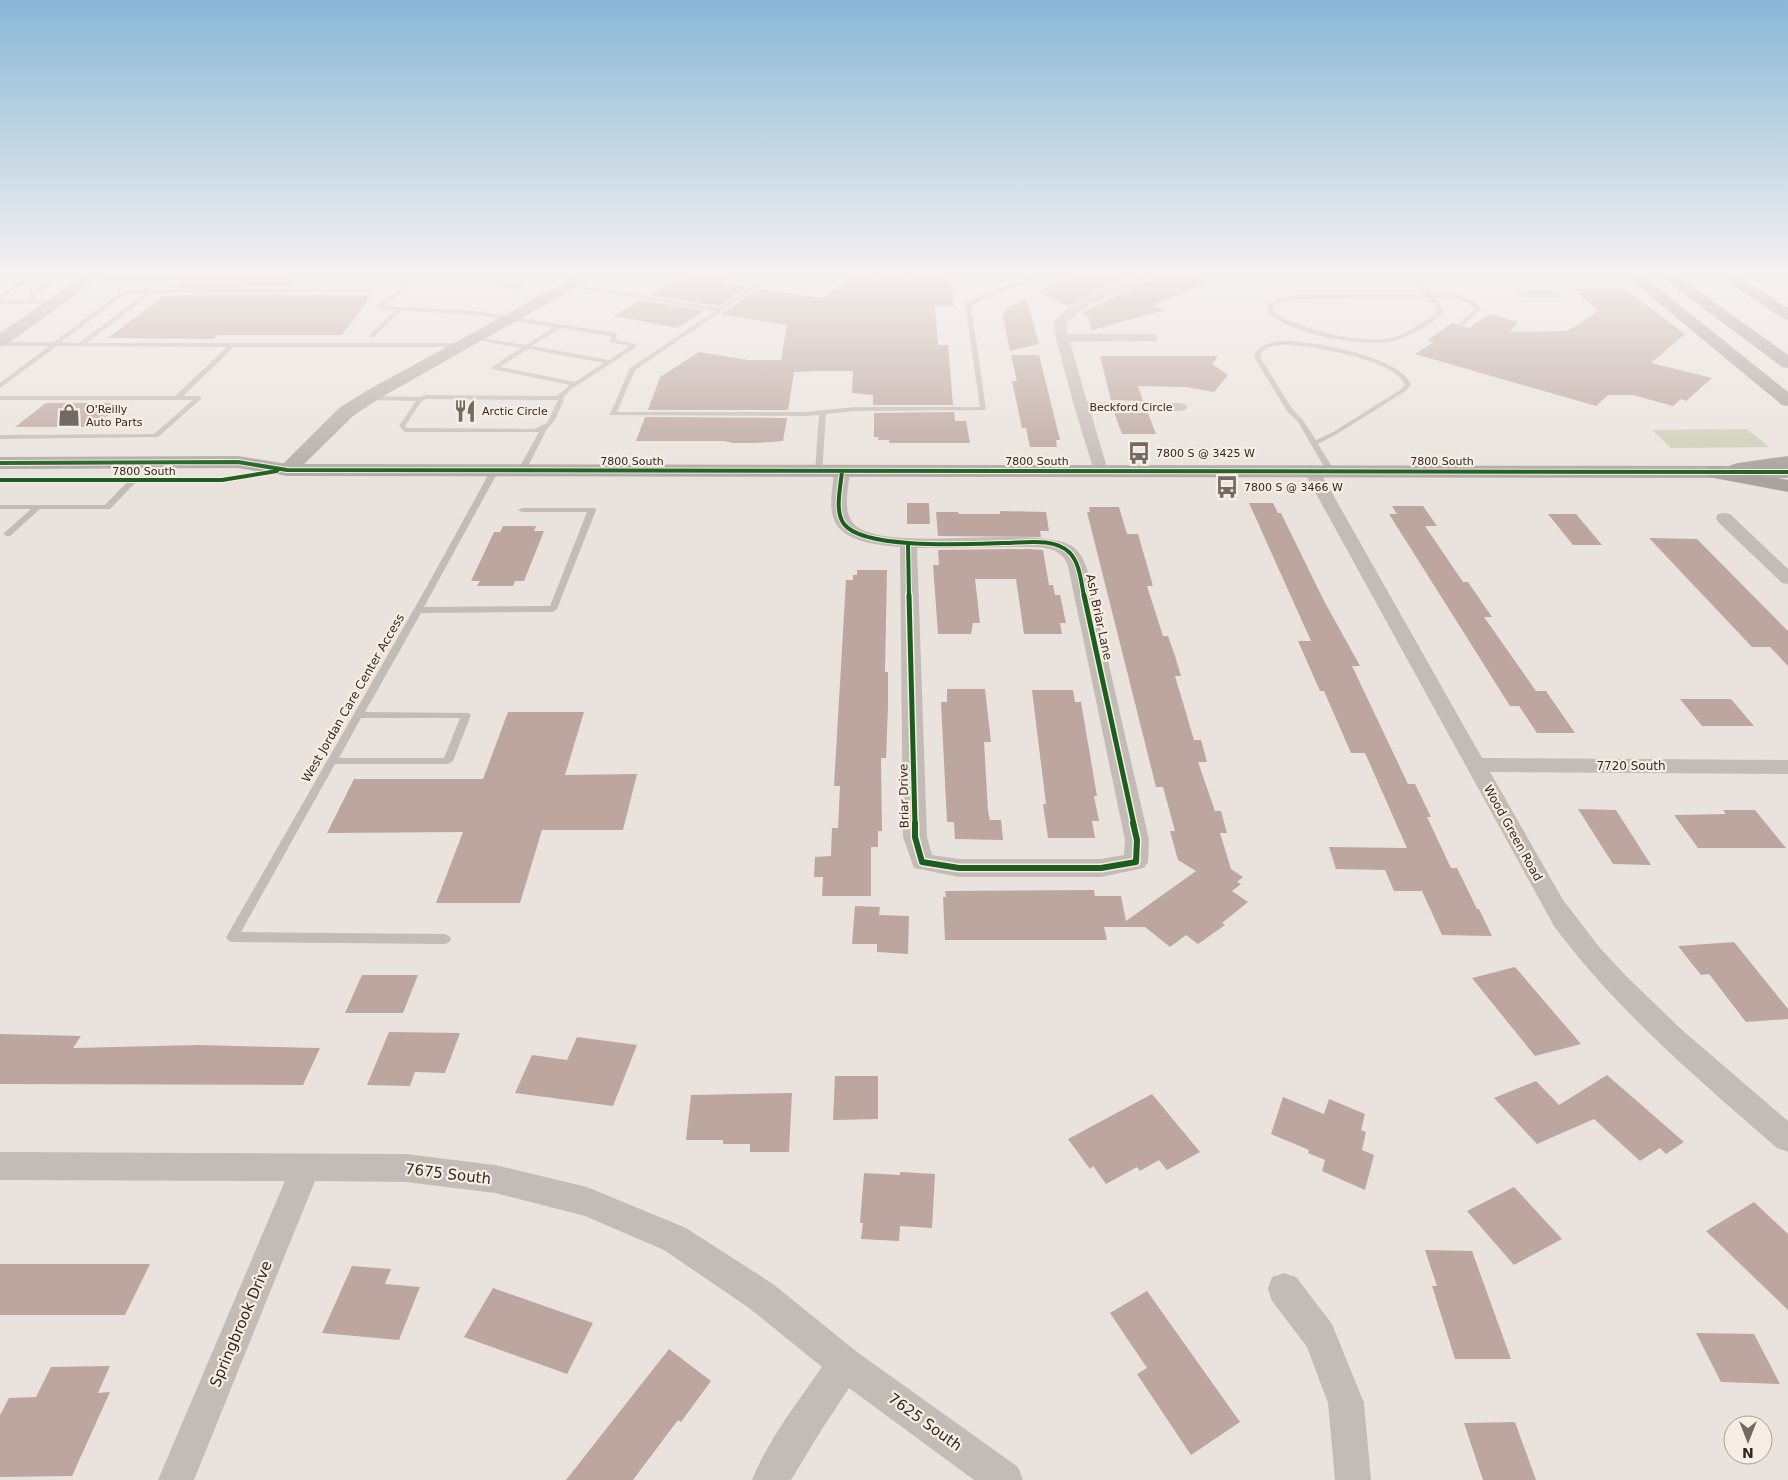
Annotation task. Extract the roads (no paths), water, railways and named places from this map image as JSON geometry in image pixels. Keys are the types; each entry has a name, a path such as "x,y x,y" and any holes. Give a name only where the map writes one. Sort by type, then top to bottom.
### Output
{"highway":[{"path":"1714,341 1788,401"},
{"path":"1758,341 1788,363"},
{"path":"1714,472 1788,462"},
{"path":"1714,472 1788,486"}],"main road":[{"name":"7800 South","path":"0,463 238,462 287,470"},
{"name":"7800 South","path":"0,480 222,480 287,470 1788,472"}],"street":[{"path":"1063,341 1100,471"},
{"path":"287,470 339,418 368,398 469,342"},
{"name":"Beckford Circle","path":"1082,406 1180,407"},
{"name":"Wood Green Road","path":"1320,470 1475,765 1566,924 1610,977 1686,1050 1788,1139"},
{"name":"Ash Briar Lane","path":"842,472 840,509 843,524 851,532 865,537 908,543 1033,542 1056,546 1071,554 1078,569 1137,840 1136,862"},
{"path":"1724,518 1788,578"},
{"name":"Briar Drive","path":"908,543 915,837 922,862 959,868 1101,868 1136,862"},
{"name":"7720 South","path":"1475,765 1788,767"},
{"name":"7675 South","path":"0,1166 406,1168 485,1178 587,1202 675,1239 761,1296 845,1364"},
{"name":"Springbrook Drive","path":"176,1480 306,1168"},
{"path":"1284,1290 1320,1336 1346,1403 1353,1480"},
{"path":"770,1480 809,1416 845,1364"},
{"name":"7625 South","path":"845,1364 1004,1480"}],"lane":[{"path":"0,386 59,341"},
{"path":"81,344 85,341"},
{"path":"535,341 494,368 576,384"},
{"path":"368,398 421,399 430,396 559,398 576,384 632,349 633,345 612,341"},
{"path":"674,341 632,369 613,414 805,414 855,409 984,409 974,341"},
{"path":"1360,341 1384,341"},
{"path":"0,343 232,345 469,342 526,347 611,362"},
{"path":"1314,443 1335,433 1402,391 1408,385 1405,377 1390,368 1310,344 1281,343 1262,348 1257,357 1290,411 1300,421 1314,443 1320,470"},
{"path":"177,398 232,345"},
{"path":"0,398 199,398 156,436 0,437"},
{"path":"421,399 402,426 405,430 534,431 544,429 548,427 562,400 559,398"},
{"path":"819,472 823,412"},
{"path":"522,470 544,429"},
{"name":"West Jordan Care Center Access","path":"445,938 232,937 418,610 495,470"},
{"path":"0,506 107,507 133,481"},
{"path":"0,541 4,534 38,507"},
{"path":"418,610 553,609 592,510 522,510"},
{"path":"331,762 448,762 466,715 357,715"}],"place":[{"name":"Arctic Circle","path":"465,411"},
{"name":"O'Reilly Auto Parts","path":"69,415"},
{"name":"7800 S @ 3425 W","path":"1139,453"},
{"name":"7800 S @ 3466 W","path":"1227,487"}]}
